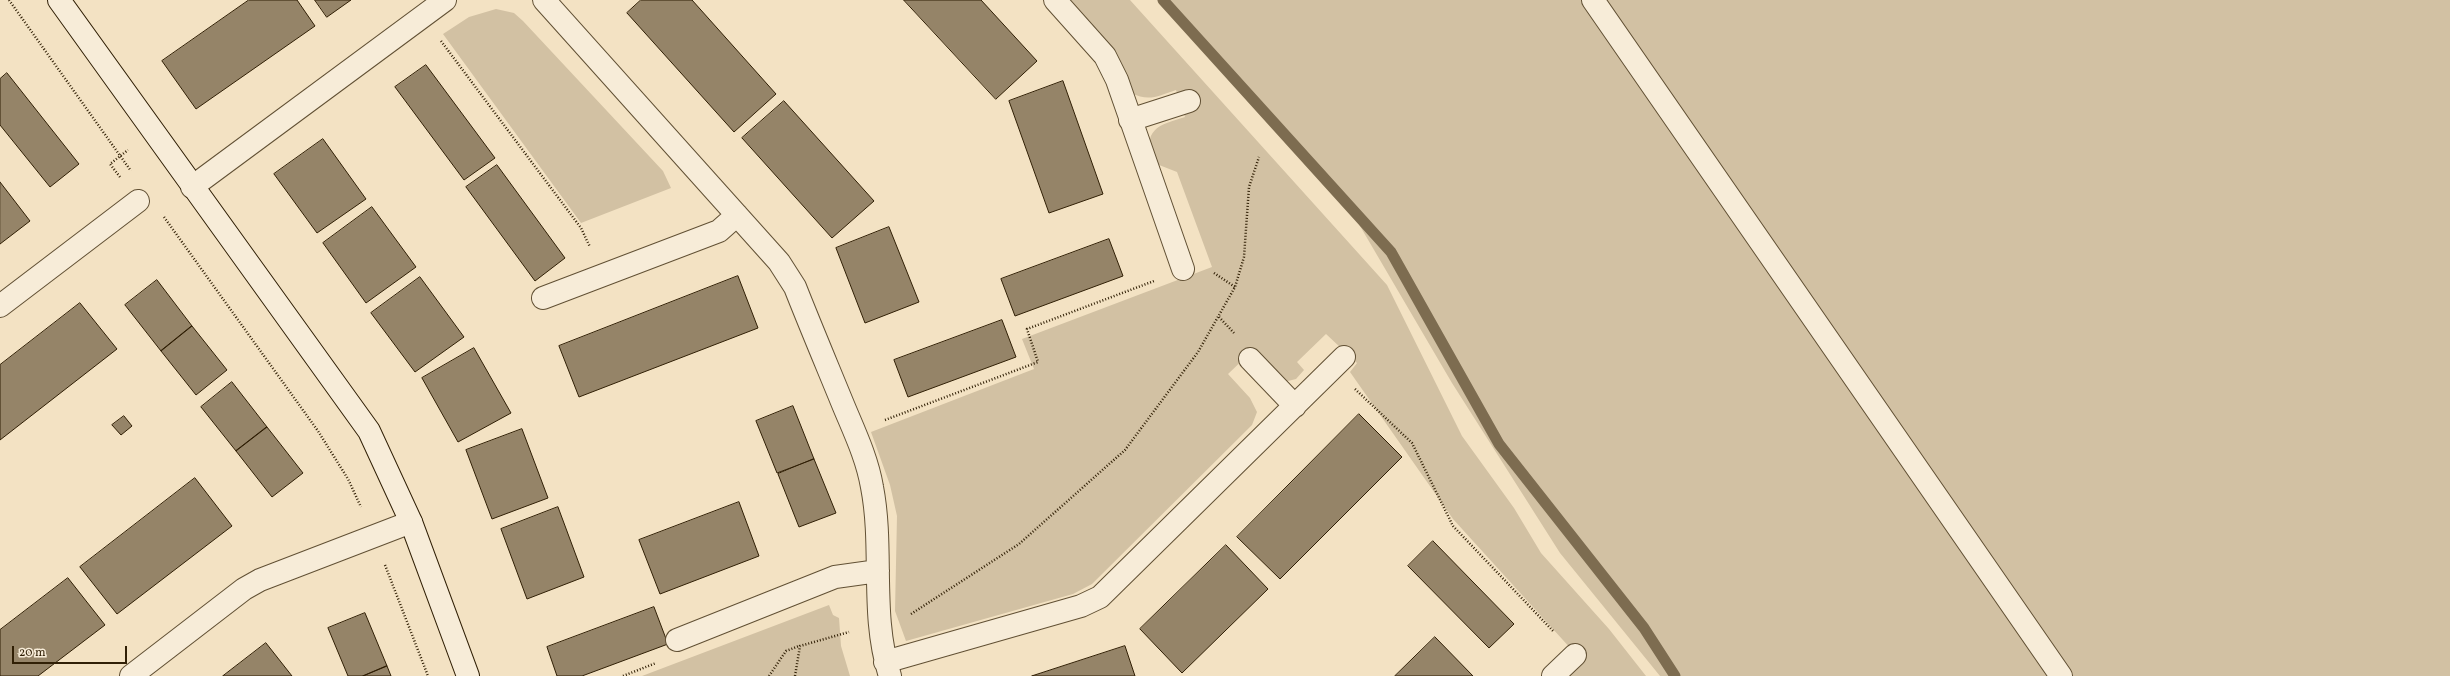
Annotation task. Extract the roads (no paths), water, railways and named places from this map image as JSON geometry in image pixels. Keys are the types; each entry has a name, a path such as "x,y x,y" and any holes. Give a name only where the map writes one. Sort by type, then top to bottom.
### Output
{"street":[{"path":"59,0 152,132 369,431 411,522 468,676"},
{"path":"192,187 445,0"},
{"path":"544,0 779,262 795,287 854,432 872,486 877,525 880,624 887,669 1081,606 1100,597 1339,363"},
{"path":"1055,0 1105,56 1117,80 1183,269"},
{"path":"1593,0 2061,676"},
{"path":"1130,120 1189,101"},
{"path":"0,306 138,201"},
{"path":"542,298 719,231 737,215"},
{"path":"1250,359 1295,406"},
{"path":"131,676 244,589 260,580 411,522"},
{"path":"677,640 835,577 878,571"},
{"path":"1553,676 1575,655"}],"waterway":[{"path":"1163,0 1391,252 1499,444 1644,628 1675,676"}]}
